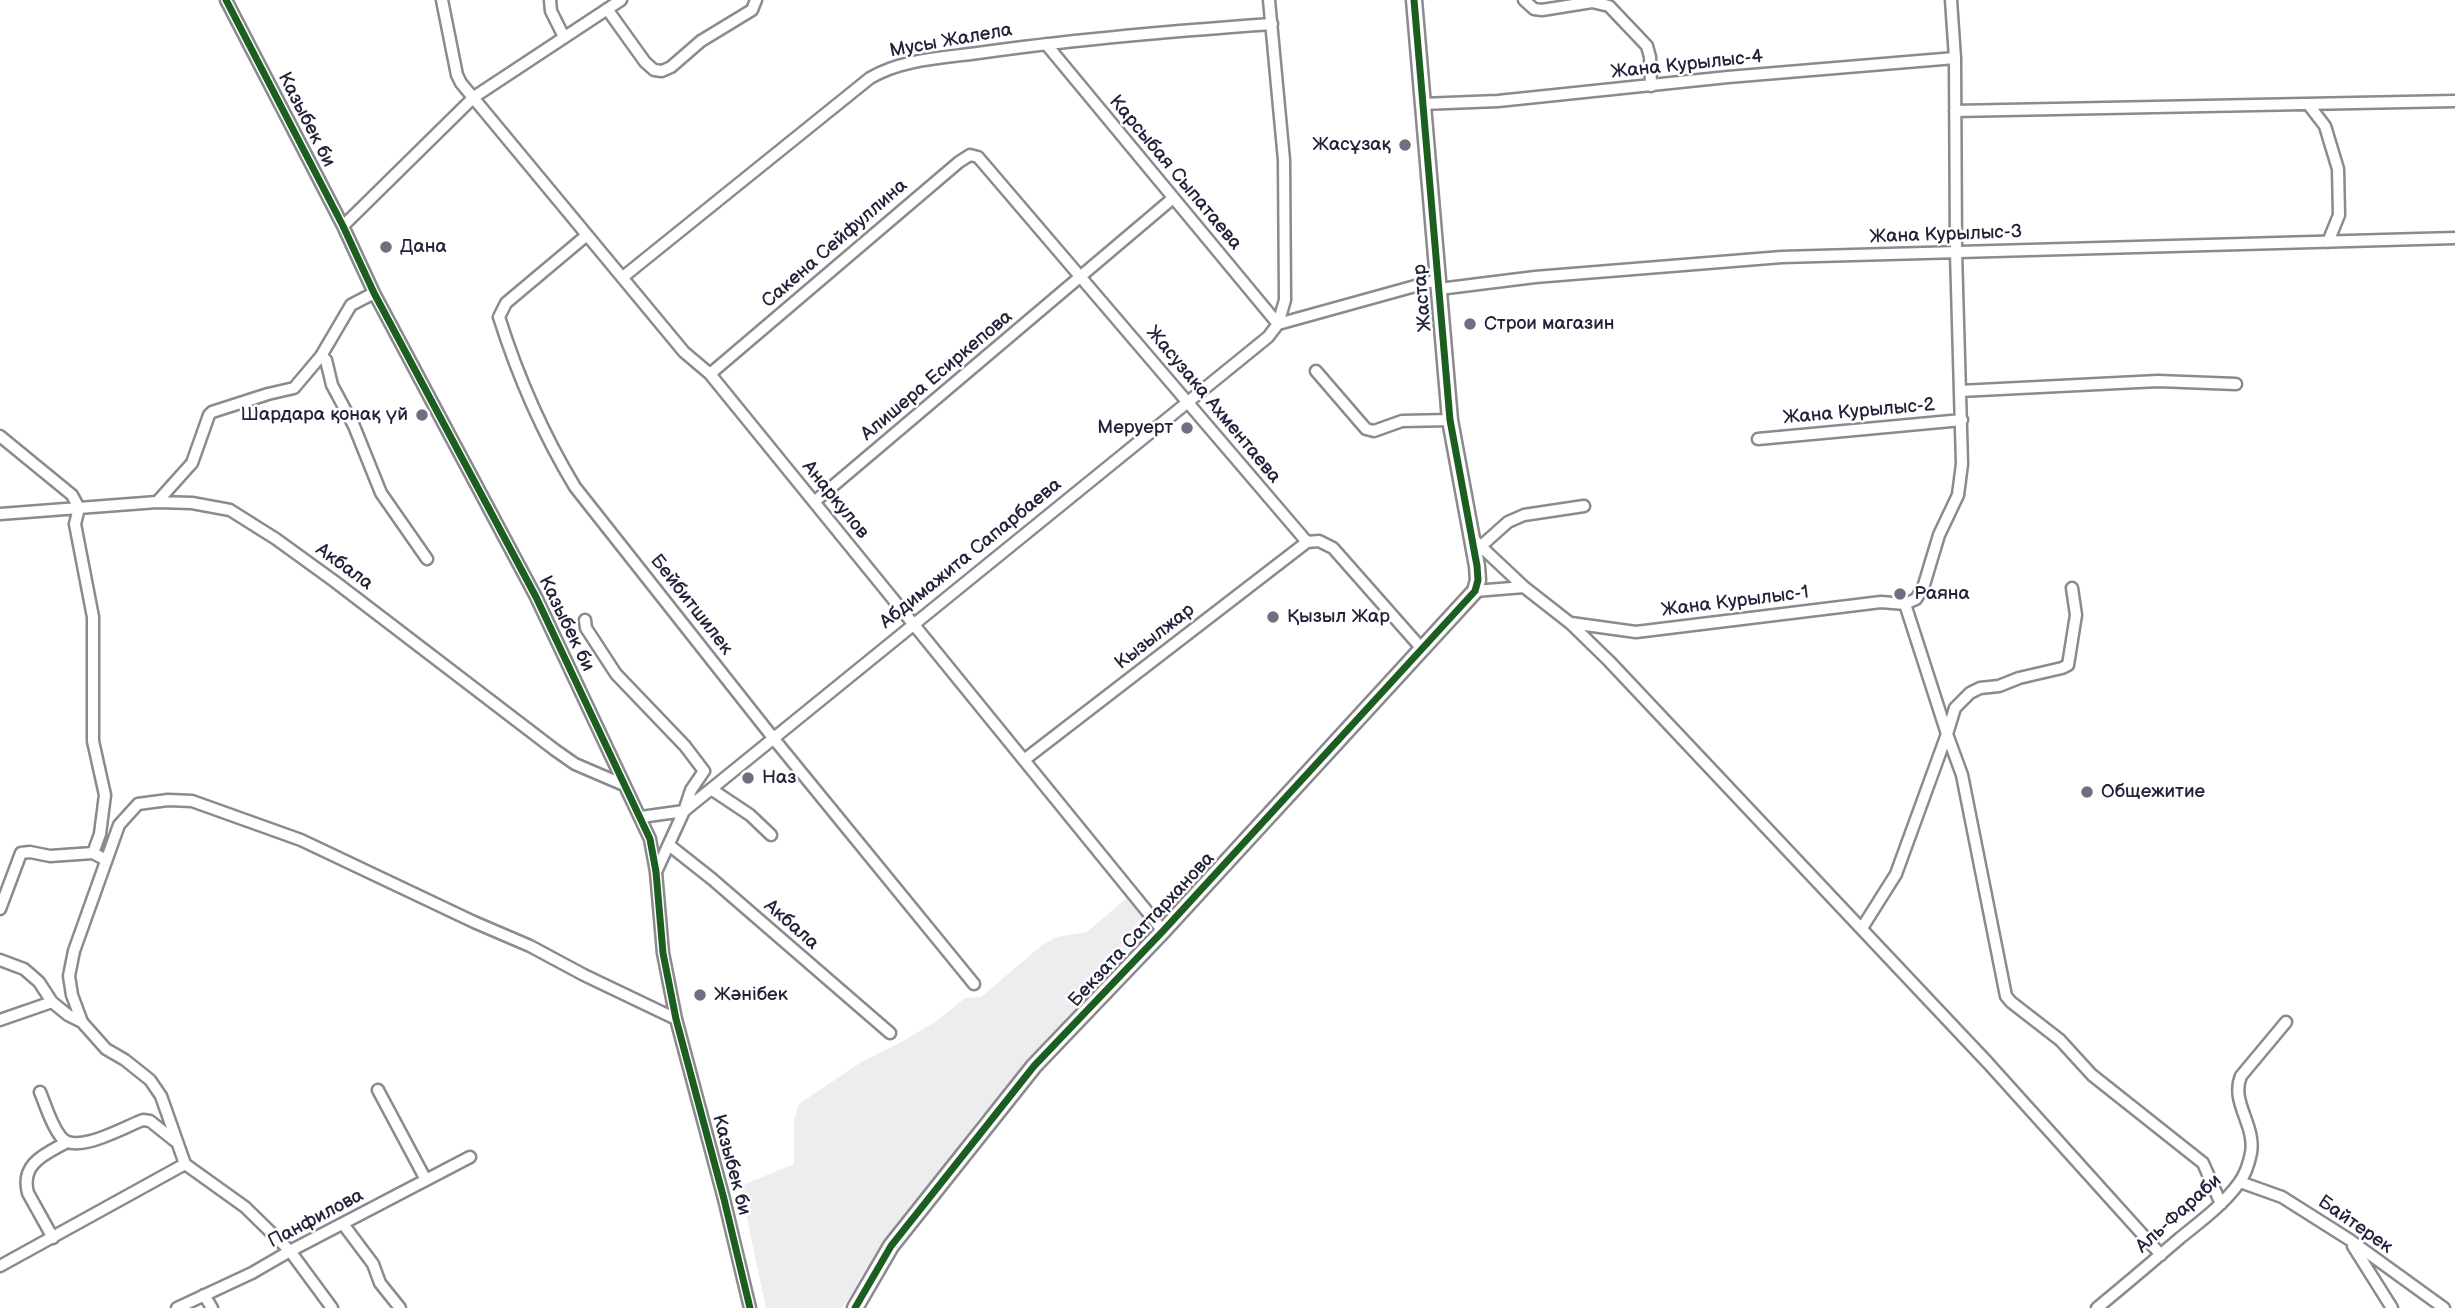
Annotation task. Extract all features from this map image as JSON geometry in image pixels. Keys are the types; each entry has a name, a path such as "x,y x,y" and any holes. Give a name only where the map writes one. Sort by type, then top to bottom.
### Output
{"street":[{"name":"Казыбек би","path":"226,0 343,226 374,293 536,597 650,839 656,872 663,953 676,1019 750,1308"},
{"name":"Анаркулов","path":"442,0 457,75 474,97 684,352 710,374 1163,931"},
{"path":"550,0 551,11 564,37"},
{"path":"343,226 474,97 621,0"},
{"path":"607,9 645,62 654,70 662,71 671,67 701,41 751,10 756,0"},
{"path":"1269,0 1284,160 1285,300 1278,324"},
{"name":"Жастар","path":"1414,0 1450,420 1476,542 1478,580 1475,592"},
{"path":"1524,0 1534,9 1542,10 1592,2 1609,6 1647,46 1651,86"},
{"path":"1951,0 1955,58 1956,252 1962,420 1958,495 1939,535 1923,587 1916,599 1905,604 1962,775 2006,996 2060,1040 2092,1074 2203,1163 2221,1204"},
{"name":"Мусы Жалела","path":"623,277 880,72 905,64 1046,44 1272,24"},
{"name":"Карсыбая Сыпатаева","path":"1046,44 1278,324"},
{"name":"Жана Курылыс-4","path":"1422,104 1498,101 1955,58"},
{"path":"1955,111 2455,101"},
{"path":"2308,104 2325,126 2338,169 2339,215 2328,242"},
{"name":"Сакена Сейфуллина","path":"710,374 959,162 970,155 978,157 986,164"},
{"name":"Жасузака Ахментаева","path":"986,164 1307,542"},
{"name":"Алишера Есиркепова","path":"814,502 1172,199"},
{"name":"Бейбитшилек","path":"587,235 506,303 499,317 543,427 575,487 774,739 974,984"},
{"name":"Жана Курылыс-3","path":"1438,285 1782,257 2455,238"},
{"name":"Абдимажита Сапарбаева","path":"684,811 1268,337 1278,324 1438,285"},
{"path":"157,502 192,463 212,412 268,394 290,391 321,356 351,305 374,293"},
{"path":"321,356 326,360 331,385 354,426 381,493 427,559"},
{"path":"1316,371 1366,429 1374,431 1402,421 1450,420"},
{"path":"1960,391 2158,381 2236,384"},
{"name":"Жана Курылыс-2","path":"1758,439 1962,420"},
{"path":"0,436 72,495 79,508 75,524 93,617 93,741 105,795 100,834 93,853"},
{"name":"Акбала","path":"0,514 157,502 192,503 230,510 344,589 575,764 624,785"},
{"path":"1584,506 1524,515 1476,542 1524,587 1570,623 1862,928 2071,1153 2161,1255"},
{"path":"1307,542 1320,541 1334,548 1423,650"},
{"name":"Кызылжар","path":"1024,760 1307,542"},
{"path":"1475,592 1524,587"},
{"path":"1862,928 1896,874 1955,708 1970,693 1980,688 1999,686 2019,678 2063,668 2068,664 2076,615 2072,589"},
{"name":"Бекзата Саттарханова","path":"855,1308 891,1246 1034,1066 1163,931 1475,592"},
{"name":"Жана Курылыс-1","path":"1570,623 1636,632 1881,602 1905,604"},
{"path":"585,620 586,628 616,674 703,767 704,771 691,790 656,872"},
{"path":"711,789 750,814 771,835"},
{"path":"82,1022 72,995 69,976 74,951 119,825 138,804 168,800 192,802 301,840 530,946 676,1019"},
{"path":"641,817 684,811"},
{"name":"Акбала","path":"668,845 712,879 890,1033"},
{"path":"0,909 21,853 50,856 93,853 106,860"},
{"path":"0,960 24,969 39,982 52,1002 82,1022 107,1049 150,1080 161,1096 186,1164 245,1207 290,1251 332,1308"},
{"path":"0,1020 52,1002"},
{"name":"Аль-Фараби","path":"2097,1308 2221,1204 2240,1182 2251,1153 2252,1142 2251,1129 2237,1094 2237,1083 2286,1022"},
{"path":"378,1090 426,1181"},
{"path":"40,1092 60,1136 67,1142"},
{"path":"53,1238 26,1186 28,1170 33,1162 67,1142 89,1142 143,1120 150,1121 176,1141"},
{"name":"Панфилова","path":"177,1308 252,1273 470,1157"},
{"path":"0,1266 186,1164"},
{"name":"Байтерек","path":"2240,1182 2282,1197 2350,1240 2444,1308"},
{"path":"342,1224 373,1264 380,1283 400,1308"},
{"path":"2350,1240 2392,1308"},
{"path":"204,1295 212,1308"}],"shaded area":[{"path":"1127,898 1152,926 977,1121 842,1308 766,1308 740,1186 794,1164 794,1120 799,1104 863,1061 935,1022 965,998 981,997 1041,946 1056,937 1087,932"}],"cycle path":[{"path":"226,0 343,226 374,293 536,597 650,839 656,872 663,953 676,1019 750,1308"},
{"path":"855,1308 891,1246 1034,1066 1163,931 1475,591 1478,580 1477,566 1450,420 1414,0"}],"place":[{"name":"Жасұзақ","path":"1405,145"},
{"name":"Дана","path":"386,247"},
{"name":"Строи магазин","path":"1470,324"},
{"name":"Шардара қонақ үй","path":"422,415"},
{"name":"Меруерт","path":"1187,428"},
{"name":"Раяна","path":"1900,594"},
{"name":"Қызыл Жар","path":"1273,617"},
{"name":"Наз","path":"748,778"},
{"name":"Общежитие","path":"2087,792"},
{"name":"Жәнібек","path":"700,995"}]}
